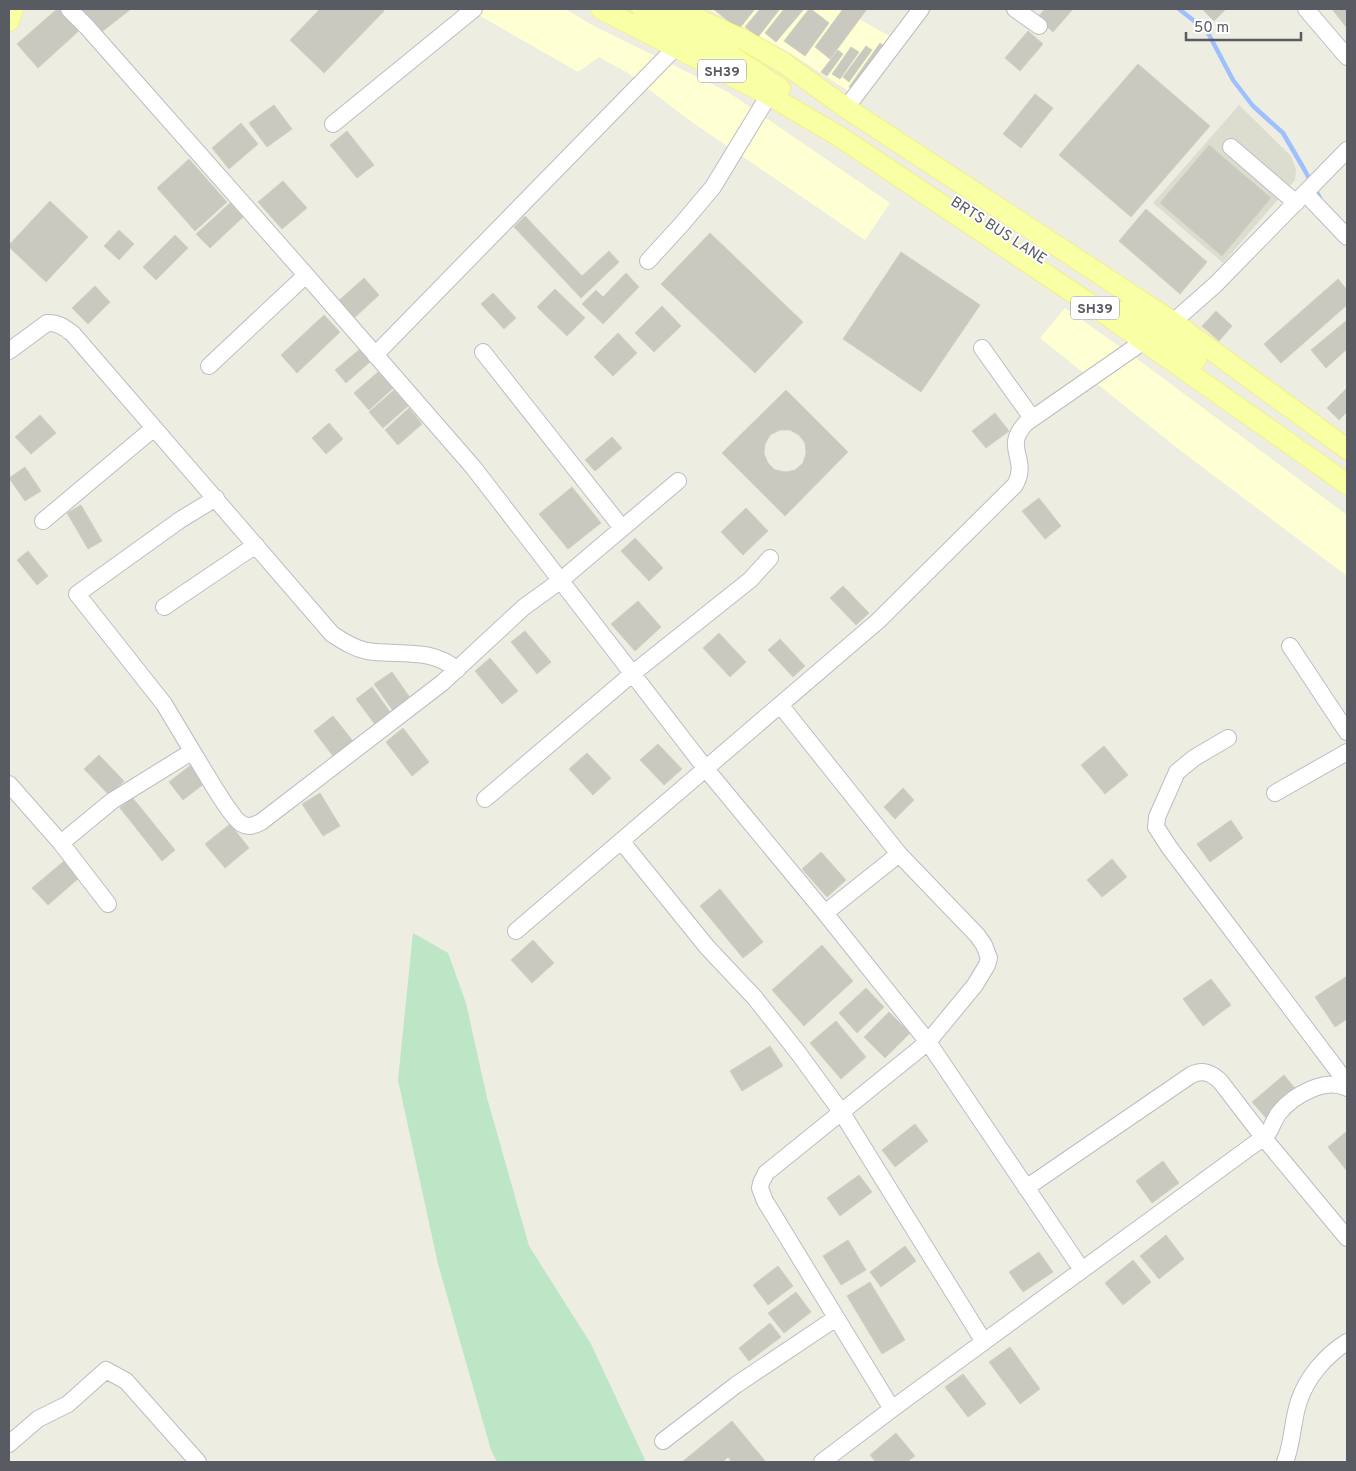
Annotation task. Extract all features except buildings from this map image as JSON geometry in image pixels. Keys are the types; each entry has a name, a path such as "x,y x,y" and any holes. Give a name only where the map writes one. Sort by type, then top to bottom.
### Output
{"main road":[{"path":"9,20 13,9"},
{"name":"SH39","path":"601,9 769,95 840,137 1111,318 1158,332 1197,377 1347,484"},
{"name":"BRTS BUS LANE","path":"642,9 719,48 1158,332 1347,466"},
{"name":"SH39","path":"676,9 744,40 784,63 1158,332 1347,449"}],"street":[{"path":"68,9 87,27 473,467 706,769 826,913 928,1042 1082,1270"},
{"path":"333,124 474,9"},
{"path":"846,108 921,9"},
{"path":"1015,9 1039,26"},
{"path":"1306,9 1347,57"},
{"path":"375,355 676,47"},
{"path":"648,260 713,187 769,95"},
{"path":"1231,147 1307,191 1347,237"},
{"path":"516,931 878,621 1016,485 1021,472 1016,449 1017,435 1021,428 1032,418 1158,332 1215,285 1347,150"},
{"path":"209,366 306,275"},
{"path":"9,351 47,323 54,322 63,326 73,334 332,634 349,645 366,651 435,656 449,662 457,670"},
{"path":"982,348 1032,418"},
{"path":"483,352 622,528"},
{"path":"42,521 154,428"},
{"path":"216,498 172,526 77,594 164,704 197,760 236,819 242,824 253,826 267,818 374,737 457,670 524,607 560,581 678,481"},
{"path":"164,607 256,545"},
{"path":"485,799 632,674 750,580 770,558"},
{"path":"1290,646 1347,732"},
{"path":"781,706 899,854 977,935 984,945 989,958 975,985 928,1042 842,1113 771,1168 763,1178 760,1188 765,1201 892,1409"},
{"path":"1228,738 1194,758 1178,772 1157,817 1156,827 1160,836 1174,855 1347,1083"},
{"path":"1275,793 1347,752"},
{"path":"61,843 112,801 184,755 191,755 197,760"},
{"path":"9,784 61,843 108,904"},
{"path":"622,842 706,947 755,998 842,1113 984,1342"},
{"path":"826,913 899,854"},
{"path":"1026,1188 1198,1072 1205,1072 1212,1074 1220,1081 1263,1137 1347,1238"},
{"path":"822,1462 1263,1137 1269,1131 1278,1114 1294,1100 1320,1086 1340,1084 1347,1088"},
{"path":"663,1441 736,1385 836,1318"},
{"path":"1285,1462 1292,1442 1298,1402 1308,1383 1323,1362 1347,1342"},
{"path":"9,1444 38,1419 68,1404 106,1370 126,1381 198,1462"}],"shaded area":[{"path":"468,9 565,9 594,26 728,92 890,203 865,240 686,118 628,73 599,57 578,72"},
{"path":"708,9 841,9 902,43 859,98 787,51"},
{"path":"1239,105 1291,156 1296,169 1295,180 1223,263 1153,203"},
{"path":"1065,308 1140,361 1347,515 1347,576 1181,451 1040,338"},
{"path":"413,933 448,953 466,1003 487,1098 529,1246 591,1344 646,1462 497,1462 491,1450 438,1264 398,1080"}],"waterway":[{"path":"1179,9 1207,31 1233,80 1253,106 1283,133 1320,198"}]}
